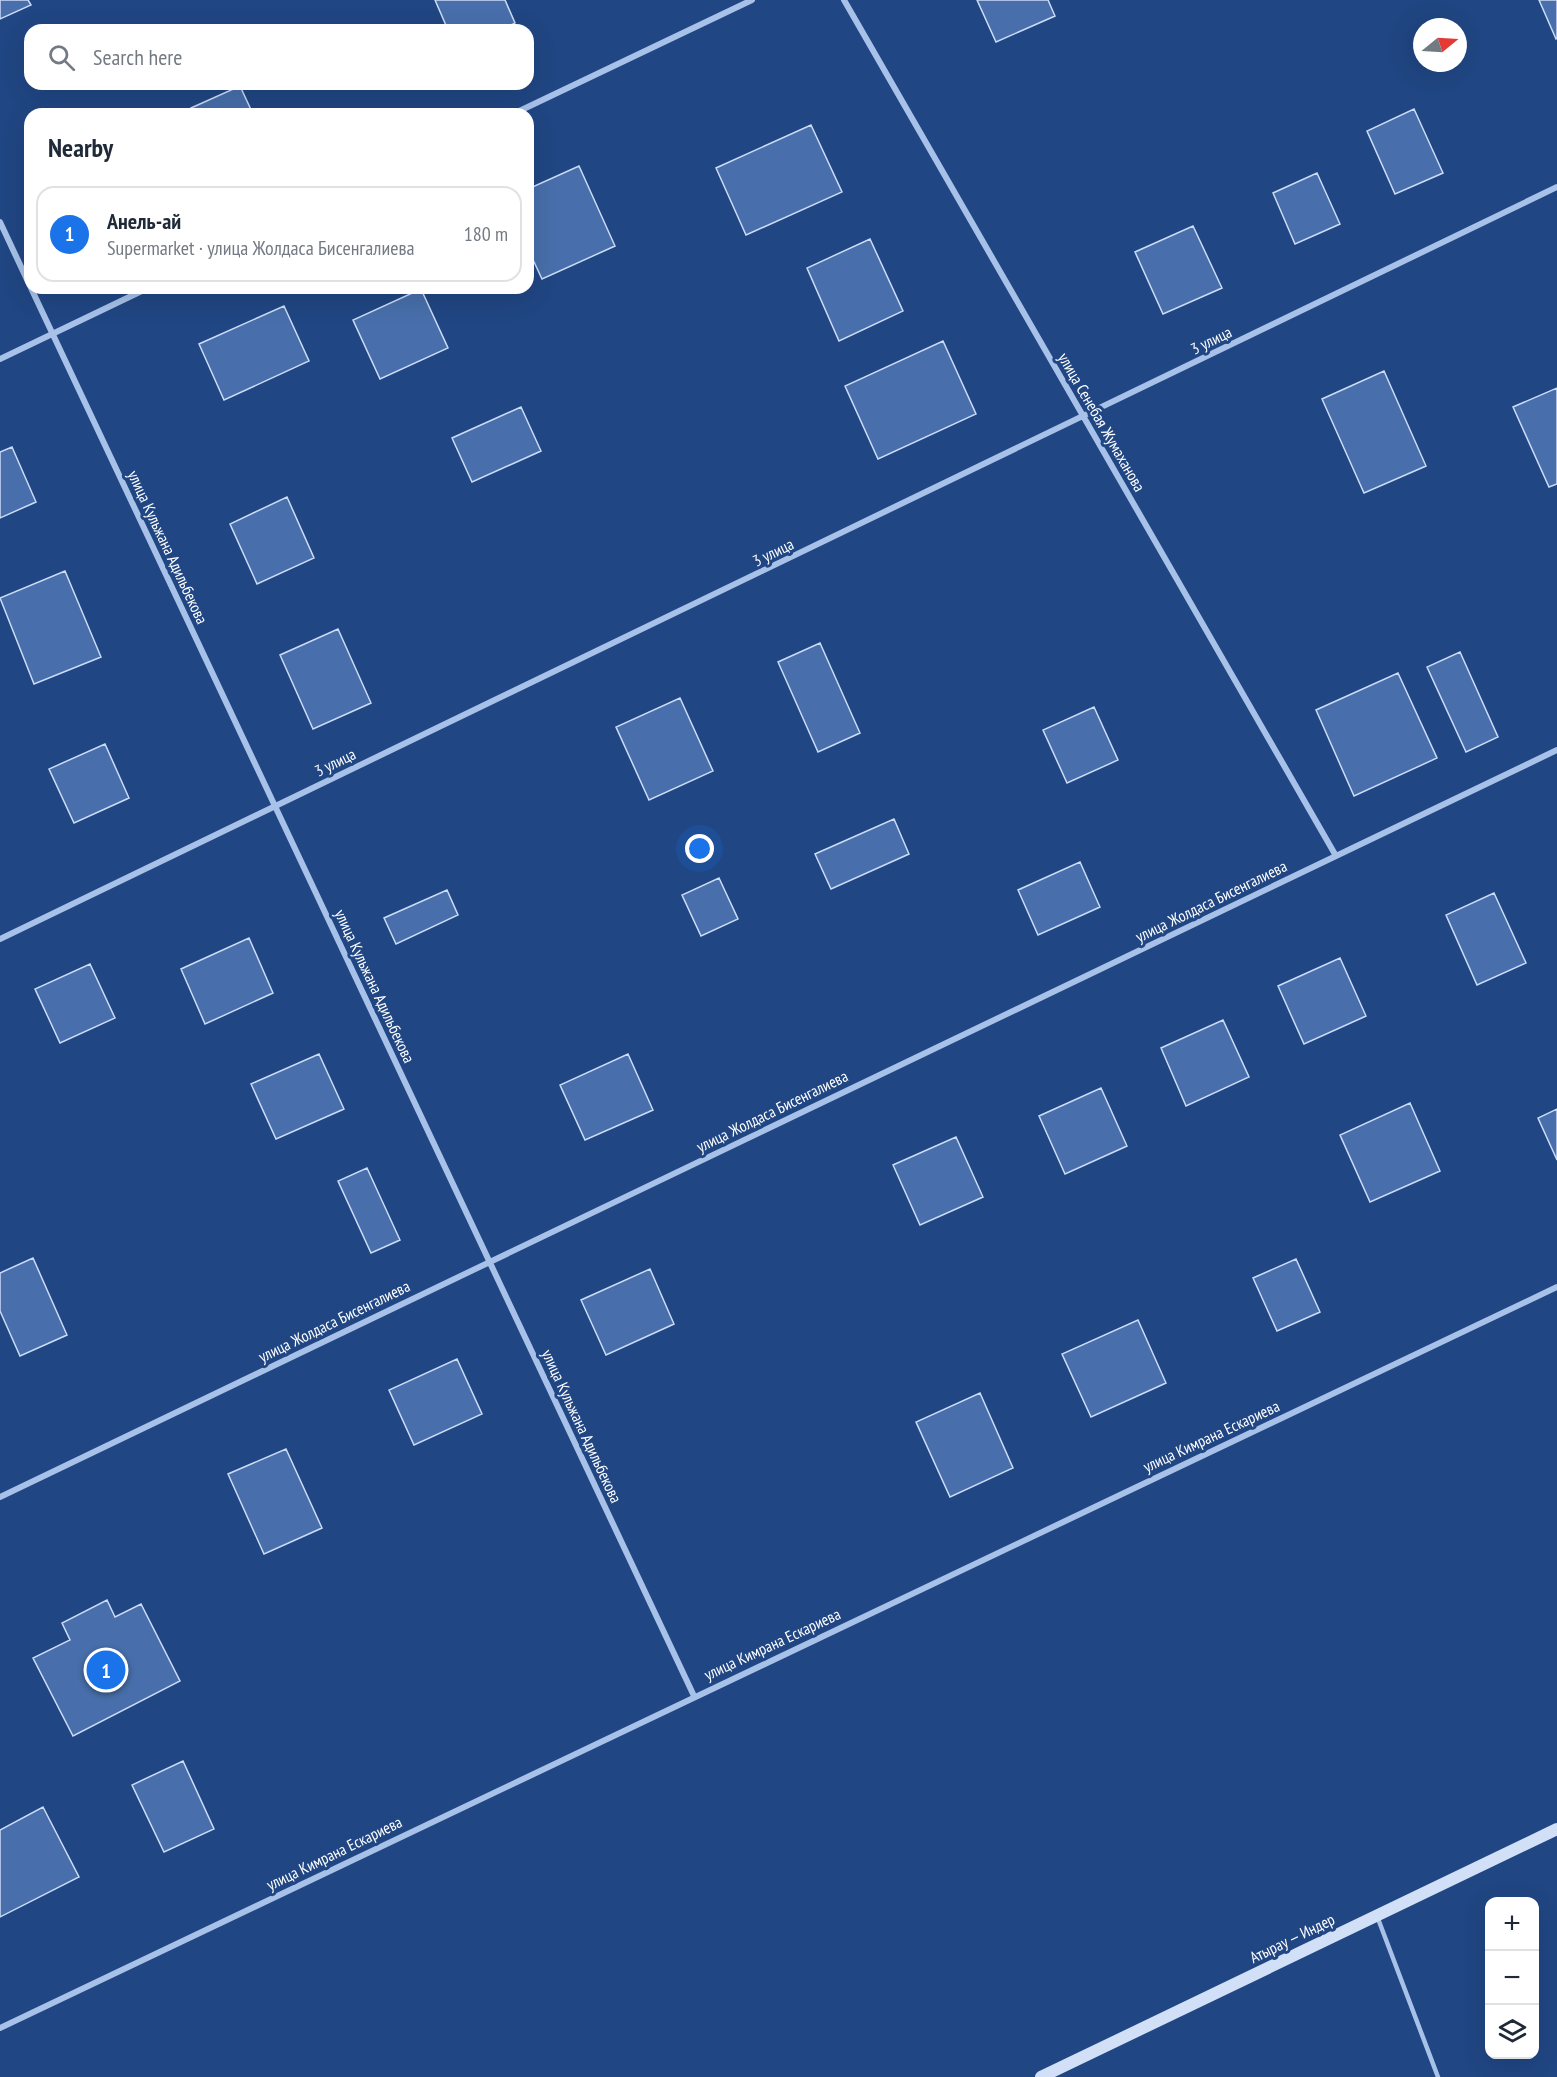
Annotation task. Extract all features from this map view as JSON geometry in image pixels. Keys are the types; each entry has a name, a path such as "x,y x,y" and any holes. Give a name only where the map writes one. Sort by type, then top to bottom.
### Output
{"main road":[{"name":"Атырау — Индер","path":"1041,2077 1557,1829"}],"street":[{"path":"526,108 753,0"},
{"name":"улица Сенебая Жумаханова","path":"844,0 1336,856"},
{"name":"3 улица","path":"0,939 1557,187"},
{"name":"улица Кульжана Адильбекова","path":"0,222 24,274"},
{"name":"улица Кульжана Адильбекова","path":"33,294 694,1696"},
{"path":"0,359 135,294"},
{"name":"улица Жолдаса Бисенгалиева","path":"0,1497 1557,750"},
{"name":"улица Кимрана Ескариева","path":"0,2028 1557,1287"}],"lane":[{"path":"1377,1916 1438,2077"}],"building":[{"path":"0,0 28,0 31,5 0,19"},
{"path":"435,0 505,0 515,23 513,24 445,24"},
{"path":"977,0 1048,0 1055,16 996,42"},
{"path":"1539,0 1557,0 1556,39"},
{"path":"231,90 242,90 250,108 191,108"},
{"path":"1414,109 1443,173 1395,194 1367,131"},
{"path":"811,125 842,192 746,235 716,168"},
{"path":"579,166 615,246 542,279 534,262 534,186"},
{"path":"1317,173 1340,224 1295,244 1273,193"},
{"path":"1193,226 1222,288 1163,314 1135,252"},
{"path":"870,239 903,311 839,341 807,268"},
{"path":"410,294 423,294 448,348 380,379 353,320"},
{"path":"284,306 309,361 224,400 199,344"},
{"path":"943,341 976,414 878,459 845,386"},
{"path":"1384,371 1426,466 1364,493 1322,399"},
{"path":"1557,388 1557,484 1549,487 1513,407"},
{"path":"521,407 541,451 472,482 452,438"},
{"path":"12,447 36,502 0,518 0,452"},
{"path":"287,497 314,558 257,584 230,524"},
{"path":"65,571 101,657 34,684 0,598"},
{"path":"338,629 371,703 313,729 280,655"},
{"path":"820,643 860,733 818,752 778,662"},
{"path":"1460,652 1498,737 1466,752 1427,667"},
{"path":"1398,673 1437,758 1354,796 1316,710"},
{"path":"680,698 713,771 649,800 616,727"},
{"path":"1094,707 1118,760 1067,783 1043,730"},
{"path":"105,744 129,798 74,823 49,769"},
{"path":"894,819 909,854 831,889 815,854"},
{"path":"1080,862 1100,907 1038,935 1018,890"},
{"path":"719,878 738,919 701,936 682,895"},
{"path":"447,890 458,915 396,944 384,918"},
{"path":"1494,893 1526,963 1477,985 1446,915"},
{"path":"249,938 273,993 205,1024 181,969"},
{"path":"1340,958 1366,1016 1304,1044 1278,986"},
{"path":"90,964 115,1018 60,1043 35,989"},
{"path":"1223,1020 1249,1077 1186,1106 1161,1048"},
{"path":"319,1054 344,1109 276,1139 251,1084"},
{"path":"628,1054 653,1110 585,1140 560,1085"},
{"path":"1101,1088 1127,1146 1065,1174 1039,1116"},
{"path":"1410,1103 1440,1171 1370,1202 1340,1135"},
{"path":"1557,1109 1557,1160 1538,1118"},
{"path":"956,1137 983,1197 920,1225 893,1165"},
{"path":"367,1168 400,1240 371,1253 338,1181"},
{"path":"33,1258 67,1335 20,1356 0,1311 0,1273"},
{"path":"1296,1259 1320,1312 1277,1331 1253,1278"},
{"path":"650,1269 674,1324 606,1355 581,1300"},
{"path":"1138,1320 1166,1383 1091,1417 1062,1354"},
{"path":"457,1359 482,1414 414,1445 389,1390"},
{"path":"980,1393 1013,1468 950,1497 916,1422"},
{"path":"286,1449 322,1528 264,1554 228,1474"},
{"path":"107,1600 115,1617 141,1604 180,1681 73,1736 33,1658 70,1640 62,1623"},
{"path":"183,1761 214,1829 164,1852 132,1785"},
{"path":"43,1807 79,1877 0,1917 0,1830"}],"place":[{"name":"Анель-ай","path":"106,1670"}]}
